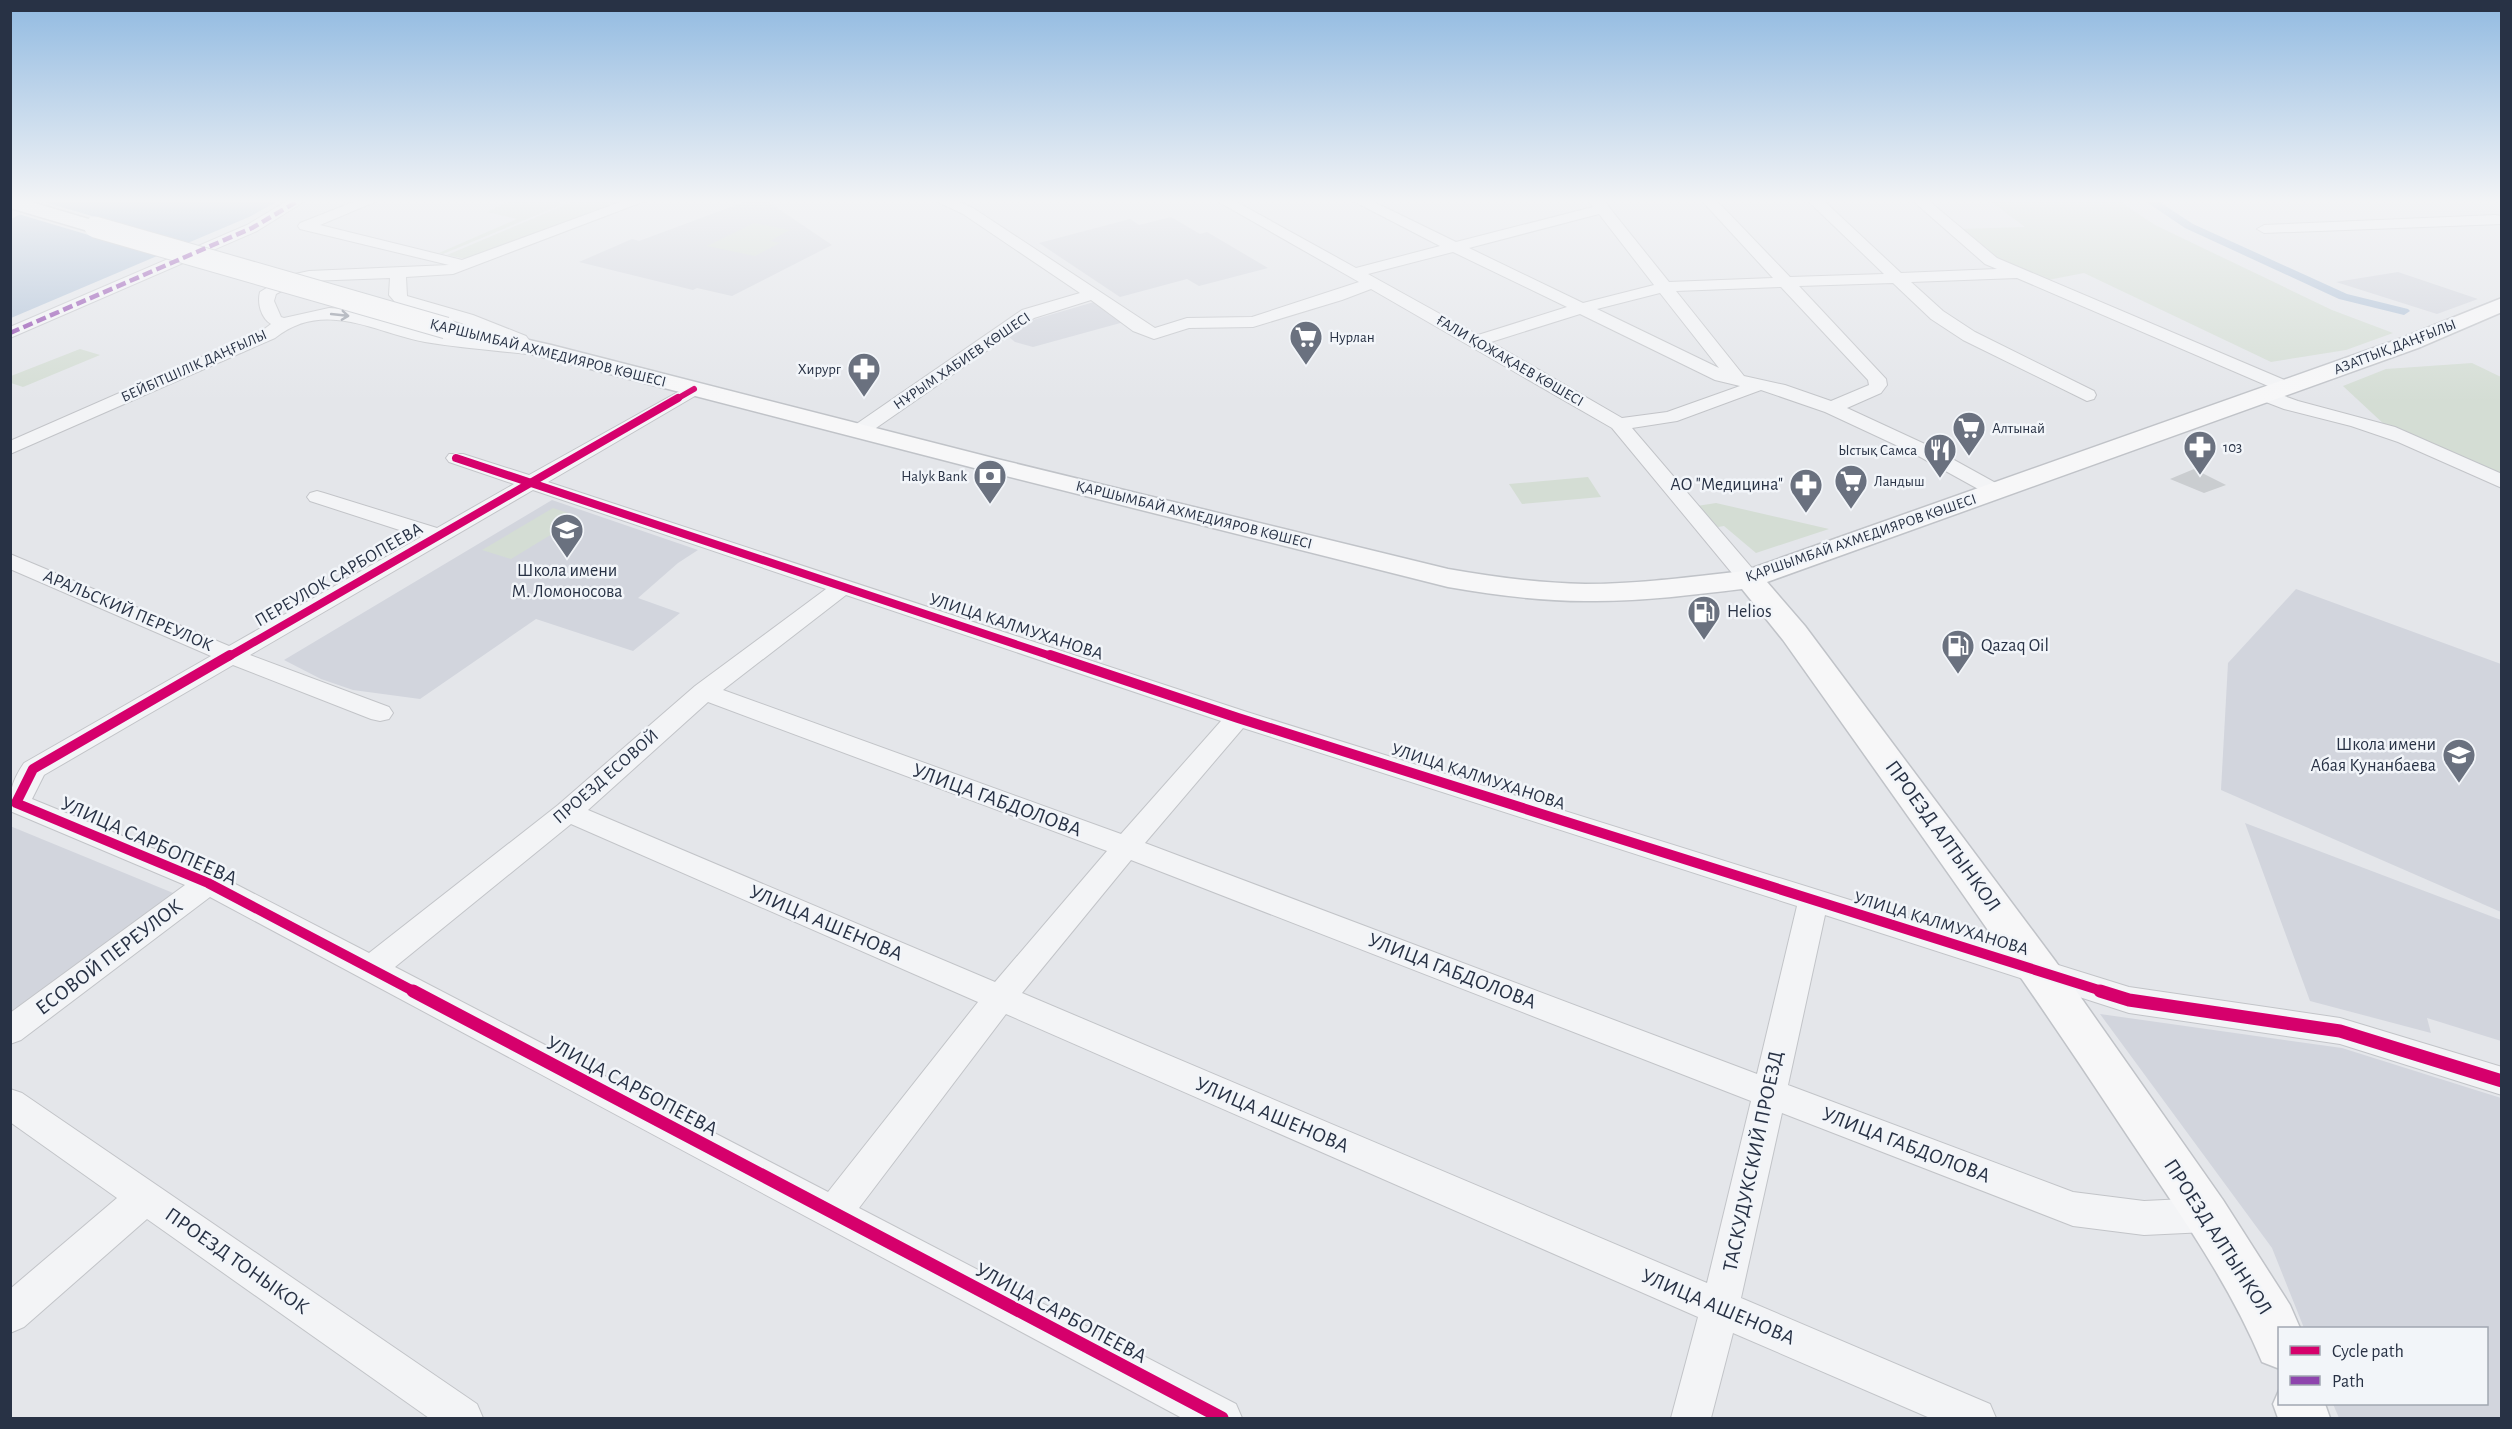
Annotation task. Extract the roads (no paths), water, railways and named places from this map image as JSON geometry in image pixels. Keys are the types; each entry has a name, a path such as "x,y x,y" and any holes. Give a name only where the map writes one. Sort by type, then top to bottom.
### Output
{"main road":[{"name":"ҚАРШЫМБАЙ АХМЕДИЯРОВ КӨШЕСІ","path":"236,268 446,328 551,352 1426,573 1501,588 1564,592 1664,589 1749,579 2276,392"},
{"name":"АЗАТТЫҚ ДАҢҒЫЛЫ","path":"2276,392 2410,344 2502,304"},
{"name":"ПРОЕЗД АЛТЫНКОЛ","path":"1749,579 1794,633 2042,973 2206,1215 2272,1322 2278,1338"}],"street":[{"path":"10,333 161,268"},
{"name":"БЕЙБІТШІЛІК ДАҢҒЫЛЫ","path":"283,323 274,320 266,301 268,292 285,282 309,276 398,282 456,268"},
{"path":"1053,268 1154,334 1187,323 1253,322 1336,297 1372,283"},
{"name":"ҒАЛИ ҚОЖАҚАЕВ КӨШЕСІ","path":"1343,268 1619,424 1749,579"},
{"path":"1353,273 1372,268"},
{"path":"1497,268 1721,376 1759,385 1832,408 1920,449 1996,491"},
{"path":"1648,268 1738,380"},
{"path":"1772,268 1876,379 1878,385 1875,389 1832,408"},
{"path":"1886,268 1937,315 1969,336 2087,395"},
{"path":"2008,268 2276,392 2285,404 2398,435 2502,482"},
{"path":"1476,341 1582,308 1664,287 2019,273"},
{"path":"398,282 397,295 401,299 481,324 551,352"},
{"name":"НҰРЫМ ХАБИЕВ КӨШЕСІ","path":"859,431 1028,314 1093,294"},
{"path":"283,323 329,314 345,314 426,338 551,352"},
{"name":"БЕЙБІТШІЛІК ДАҢҒЫЛЫ","path":"10,448 269,333 283,323"},
{"path":"1619,424 1670,417 1759,385"},
{"name":"ПЕРЕУЛОК САРБОПЕЕВА","path":"16,803 33,769 694,389"},
{"name":"УЛИЦА КАЛМУХАНОВА","path":"456,458 1239,718 1813,902 2129,1000 2340,1031 2502,1081"},
{"path":"317,497 441,536"},
{"name":"АРАЛЬСКИЙ ПЕРЕУЛОК","path":"10,561 232,656 380,713"},
{"name":"ПРОЕЗД ЕСОВОЙ","path":"371,969 568,812 704,692 843,587"},
{"name":"УЛИЦА ГАБДОЛОВА","path":"704,692 1126,847 2073,1209 2144,1218 2206,1215"},
{"path":"833,1213 1000,998 1126,847 1239,718"},
{"name":"УЛИЦА САРБОПЕЕВА","path":"16,803 208,883 1222,1419"},
{"name":"УЛИЦА АШЕНОВА","path":"568,812 1976,1419"},
{"name":"ЕСОВОЙ ПЕРЕУЛОК","path":"10,1031 208,883"},
{"name":"ТАСКУДУКСКИЙ ПРОЕЗД","path":"1691,1419 1721,1309 1768,1092 1813,902"},
{"name":"ПРОЕЗД ТОНЫКОК","path":"10,1103 463,1419"},
{"path":"10,1314 145,1197"}],"water":[{"path":"11,268 130,268 11,318"}],"waterway":[{"path":"2279,268 2343,297 2404,311"}],"place":[{"name":"Нурлан","path":"1306,366"},
{"name":"Хирург","path":"864,398"},
{"name":"Алтынай","path":"1969,457"},
{"name":"103","path":"2200,476"},
{"name":"Ыстық Самса","path":"1940,479"},
{"name":"Halyk Bank","path":"990,505"},
{"name":"Ландыш","path":"1851,510"},
{"name":"АО \"Медицина\"","path":"1806,514"},
{"name":"Школа имени М. Ломоносова","path":"567,559"},
{"name":"Helios","path":"1704,641"},
{"name":"Qazaq Oil","path":"1958,675"},
{"name":"Школа имени Абая Кунанбаева","path":"2459,784"}]}
